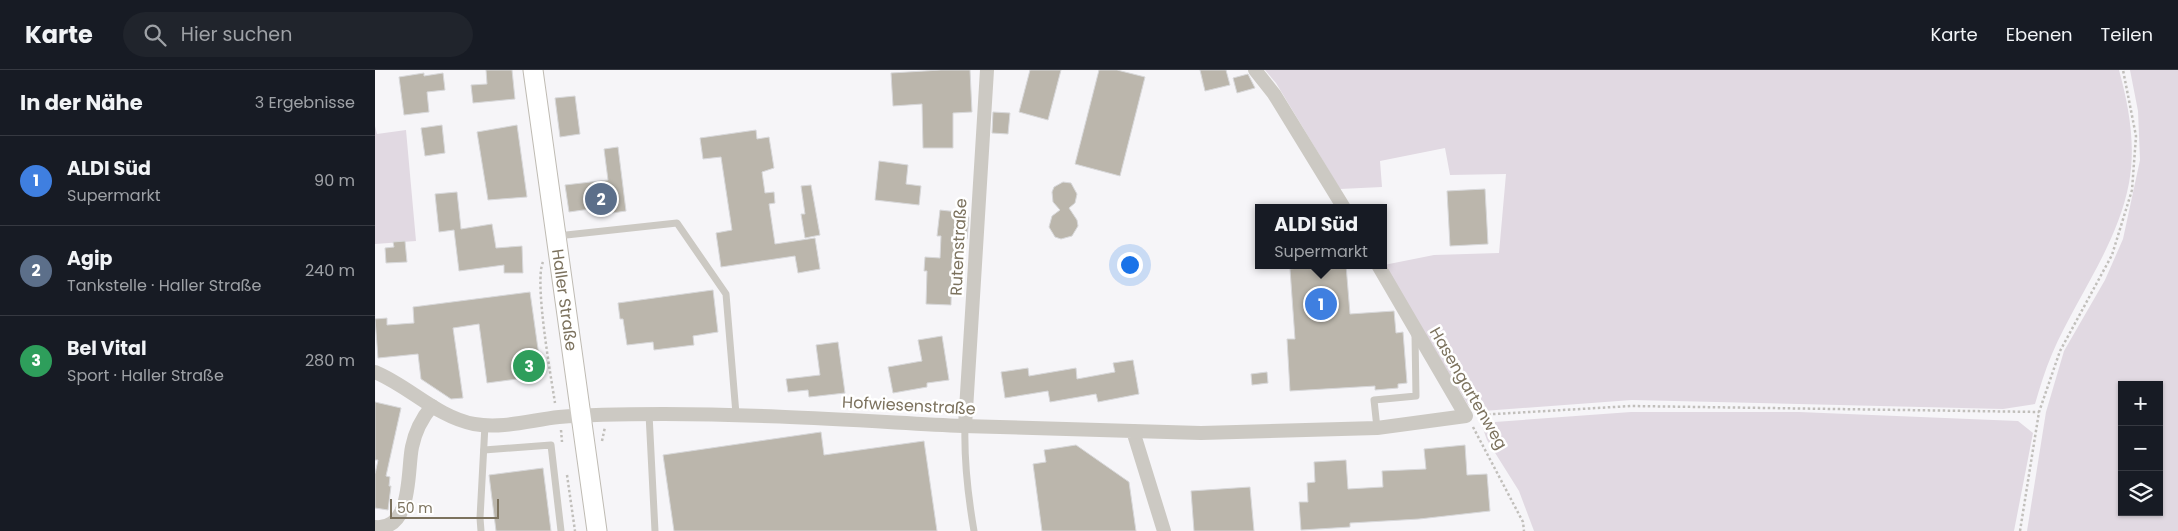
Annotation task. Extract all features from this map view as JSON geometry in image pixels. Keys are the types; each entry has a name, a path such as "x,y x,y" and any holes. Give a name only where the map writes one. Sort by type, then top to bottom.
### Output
{"main road":[{"name":"Haller Straße","path":"533,70 557,236 579,416 597,531"}],"street":[{"name":"Rutenstraße","path":"965,426 987,70"},
{"path":"1255,70 1274,94 1342,204"},
{"name":"Hasengartenweg","path":"1380,269 1466,416"},
{"name":"Hofwiesenstraße","path":"375,372 387,377 432,406 463,420 485,425 514,424 558,417 579,416 736,414 965,426 1201,433 1377,428 1466,416"},
{"path":"375,527 387,526 401,513 406,496 412,446 424,416 432,406"},
{"path":"1133,431 1164,531"}],"lane":[{"path":"557,236 677,223 726,294 736,414"},
{"path":"1377,428 1374,400 1416,396 1415,329"},
{"path":"649,414 655,531"},
{"path":"481,531 485,425"},
{"path":"965,426 964,452 968,496 974,531"},
{"path":"484,450 551,445 561,531"}],"path":[{"path":"2020,531 2039,412 2060,350 2112,255 2132,190 2136,136 2123,70"},
{"path":"545,259 541,267 540,291 563,449"},
{"path":"1466,416 1631,406 2039,412"},
{"name":"Hasengartenweg","path":"1466,416 1523,522 1524,531"},
{"path":"566,468 575,531"}],"shaded area":[{"path":"1265,70 2119,70 2126,98 2132,140 2131,169 2123,206 2115,228 2052,354 2035,404 2003,409 1632,400 1483,411 1468,405 1386,269 1387,264 1434,255 1499,253 1506,174 1450,175 1445,148 1380,161 1382,187 1340,189 1276,83"},
{"path":"2130,70 2178,70 2178,531 2027,531 2046,412 2064,351 2105,280 2123,239 2140,160 2138,111"},
{"path":"375,126 377,134 406,130 416,241 375,244"},
{"path":"1631,412 1799,412 2018,421 2033,433 2014,531 1534,531 1519,491 1487,440 1481,423"}],"building":[{"path":"486,70 512,70 515,99 473,103 471,85 487,84"},
{"path":"970,70 972,112 953,113 953,148 923,148 922,104 893,106 891,73"},
{"path":"1030,70 1061,70 1048,120 1019,112"},
{"path":"1099,70 1117,70 1145,77 1120,176 1075,164"},
{"path":"1200,70 1226,70 1230,85 1205,91"},
{"path":"424,73 424,76 443,73 445,90 427,92 429,112 404,115 399,77"},
{"path":"1248,74 1255,88 1237,93 1233,78"},
{"path":"575,96 580,134 560,137 555,98"},
{"path":"993,112 1010,113 1008,134 992,133"},
{"path":"442,125 445,153 425,156 421,128"},
{"path":"517,125 527,197 488,200 477,132"},
{"path":"756,130 757,139 769,137 774,168 762,172 765,193 774,192 775,203 769,204 775,244 815,238 820,269 798,273 795,256 721,267 716,233 732,230 721,157 703,159 700,138"},
{"path":"618,147 626,211 612,213 611,206 569,212 565,185 608,180 604,149"},
{"path":"879,161 908,165 906,184 921,186 919,205 875,200"},
{"path":"1063,182 1071,183 1077,194 1075,203 1069,208 1077,220 1078,226 1072,236 1061,239 1055,237 1049,227 1052,216 1060,210 1053,202 1052,192 1054,187"},
{"path":"811,185 820,235 805,238 801,214 805,214 801,186"},
{"path":"1485,189 1488,244 1450,246 1447,191"},
{"path":"457,192 461,229 492,224 496,248 522,246 523,273 504,273 504,265 459,271 454,230 439,232 435,194"},
{"path":"940,210 958,212 957,216 969,217 967,239 961,239 961,258 952,258 951,305 926,304 927,271 924,271 925,257 940,258 941,236 937,236"},
{"path":"405,241 407,262 386,263 385,248 394,247 393,242"},
{"path":"1290,269 1346,269 1350,314 1394,311 1396,333 1403,332 1407,383 1398,384 1398,388 1375,390 1375,386 1290,391 1287,339 1295,339"},
{"path":"713,290 718,332 693,336 694,345 654,350 653,342 627,345 623,319 620,319 618,303"},
{"path":"530,292 539,356 531,372 525,378 487,383 479,324 453,328 463,398 451,399 421,379 418,354 378,358 375,319 387,318 387,325 414,323 413,307"},
{"path":"942,336 949,380 927,383 927,387 893,393 888,367 922,361 918,340"},
{"path":"838,342 845,393 809,397 808,390 788,392 786,379 820,375 816,345"},
{"path":"1133,360 1139,394 1098,402 1096,394 1050,402 1048,391 1005,398 1001,372 1028,368 1029,376 1076,368 1077,379 1115,372 1113,363"},
{"path":"1267,372 1268,383 1252,385 1251,374"},
{"path":"375,402 401,408 386,476 390,477 389,486 391,486 388,510 375,508 375,474 378,460 375,460"},
{"path":"821,432 824,455 924,441 937,531 674,531 663,455"},
{"path":"1076,445 1129,482 1136,531 1042,531 1033,464 1046,462 1044,450"},
{"path":"1465,445 1467,475 1487,474 1490,511 1419,519 1350,523 1350,527 1301,530 1299,502 1308,502 1307,483 1315,482 1314,462 1346,460 1348,489 1383,487 1382,471 1426,469 1424,449"},
{"path":"543,468 551,531 496,531 489,475"},
{"path":"1250,487 1254,531 1194,531 1191,491"}],"place":[{"name":"Agip","path":"601,199"},
{"name":"ALDI Süd","path":"1321,304"},
{"name":"Bel Vital","path":"529,366"}]}
